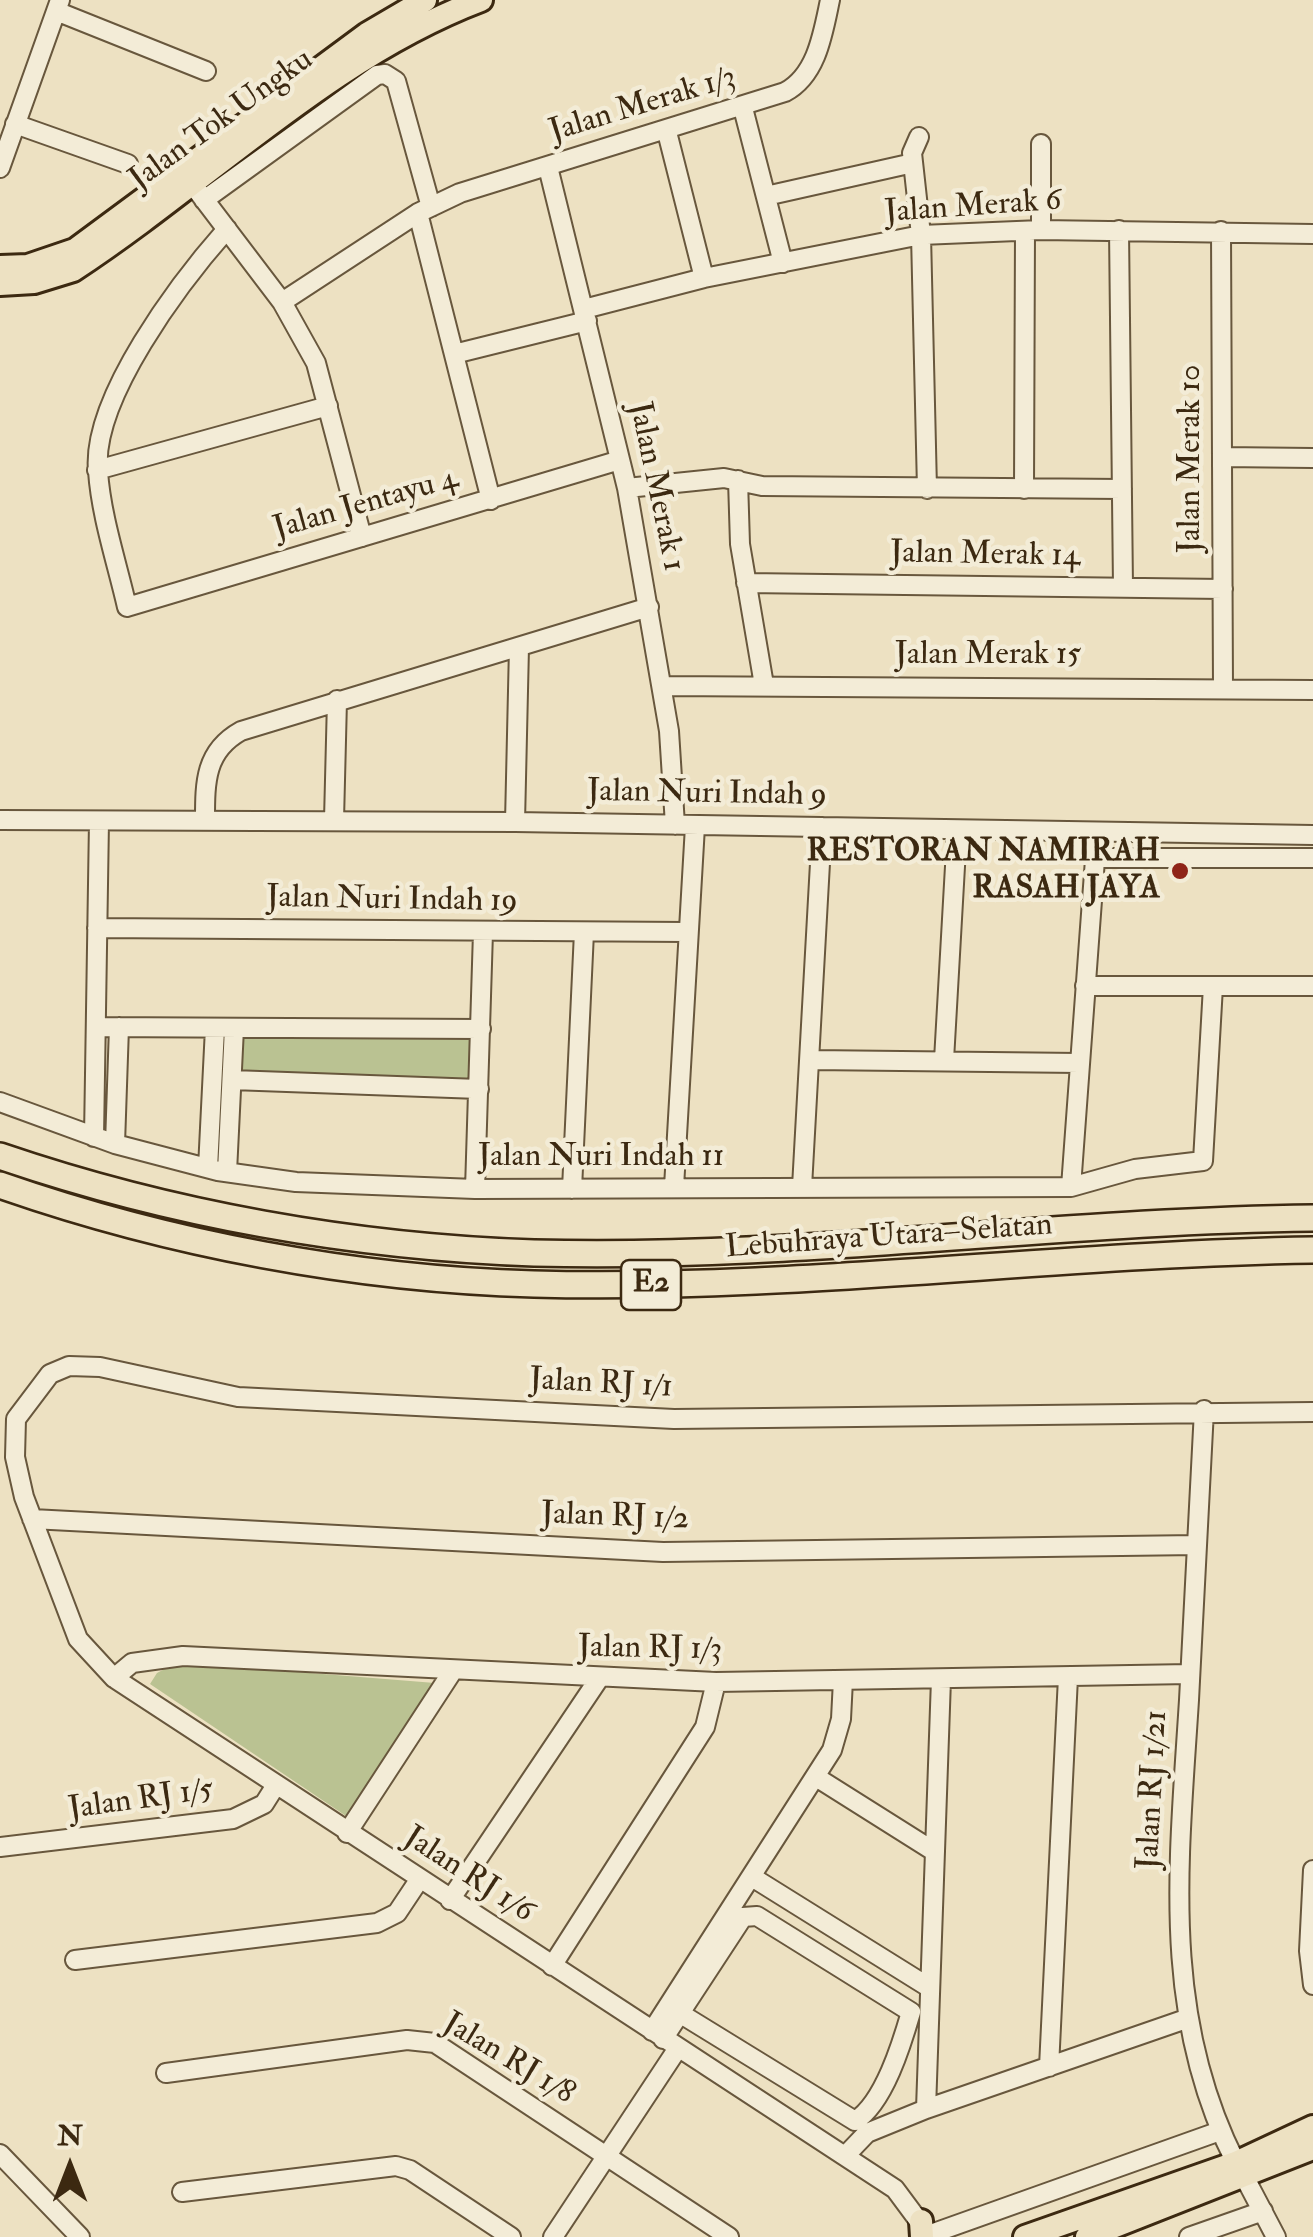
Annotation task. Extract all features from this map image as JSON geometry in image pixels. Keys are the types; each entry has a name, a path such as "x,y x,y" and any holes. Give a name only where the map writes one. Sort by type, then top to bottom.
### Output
{"highway":[{"name":"Lebuhraya Utara–Selatan","path":"0,1156 66,1178 258,1223 353,1237 534,1253 676,1252 1313,1218"},
{"name":"Lebuhraya Utara–Selatan","path":"0,1185 60,1206 252,1252 343,1267 531,1284 663,1285 1051,1260 1313,1250"}],"main road":[{"name":"Jalan Tok Ungku","path":"0,267 28,266 75,250 192,184 368,34 425,0"},
{"name":"Jalan Tok Ungku","path":"0,284 34,282 73,270 373,52 432,18 480,0"},
{"path":"1086,2237 1240,2171 1313,2127"},
{"path":"1025,2237 1313,2148"}],"street":[{"name":"Jalan Merak 1/3","path":"282,302 424,210 548,167 743,108 798,85 814,59 830,0"},
{"path":"0,168 58,6 206,72"},
{"path":"362,537 316,364 282,302 192,184 377,74 396,81 454,354 491,500"},
{"path":"743,108 784,262"},
{"path":"16,124 128,164"},
{"path":"667,132 704,278"},
{"path":"920,137 914,144 913,163 922,236 927,489"},
{"path":"1024,489 1033,230 1040,144"},
{"path":"766,196 913,163"},
{"name":"Jalan Merak 1","path":"548,167 627,488 662,686 675,781 675,825"},
{"path":"227,229 194,266 110,406 99,442 97,470 328,406"},
{"name":"Jalan Merak 6","path":"454,354 704,278 922,236 1033,230 1313,234"},
{"path":"1119,230 1123,587"},
{"name":"Jalan Merak 10","path":"1220,231 1223,688"},
{"path":"1222,458 1313,458"},
{"name":"Jalan Jentayu 4","path":"97,470 128,607 620,460"},
{"path":"627,488 706,478 762,486 1122,489"},
{"path":"738,480 746,583 764,686"},
{"name":"Jalan Merak 14","path":"746,583 1222,588"},
{"path":"204,819 205,786 216,751 241,731 649,607"},
{"path":"515,822 519,647"},
{"name":"Jalan Merak 15","path":"662,686 1313,690"},
{"path":"334,820 337,700"},
{"name":"Jalan Nuri Indah 9","path":"0,820 515,822 1313,835"},
{"path":"94,1138 99,821"},
{"path":"674,1187 695,826"},
{"path":"802,1188 822,827"},
{"path":"944,1060 958,830"},
{"path":"1071,1187 1098,832"},
{"path":"1096,858 1313,858"},
{"name":"Jalan Nuri Indah 19","path":"97,928 686,932"},
{"path":"475,1190 482,932"},
{"path":"572,1188 584,932"},
{"path":"1085,986 1313,986"},
{"name":"Jalan Nuri Indah 11","path":"0,1102 115,1144 218,1170 296,1182 475,1190 1071,1187 1152,1166 1197,1165 1206,1154 1213,986"},
{"path":"97,1027 481,1030"},
{"path":"115,1144 120,1027"},
{"path":"218,1170 232,1080 225,1028"},
{"path":"218,1170 225,1028"},
{"path":"812,1060 1078,1063"},
{"path":"232,1080 479,1088"},
{"name":"Jalan RJ 1/1","path":"32,1519 16,1457 16,1419 50,1374 70,1366 100,1367 238,1396 674,1419 1204,1410 1313,1412"},
{"name":"Jalan RJ 1/21","path":"1204,1410 1180,1910 1186,2020 1220,2131 1276,2237"},
{"name":"Jalan RJ 1/2","path":"32,1519 663,1552 1197,1546"},
{"name":"Jalan RJ 1/6","path":"32,1519 78,1638 114,1678 895,2190 925,2233"},
{"name":"Jalan RJ 1/3","path":"114,1678 132,1663 162,1657 598,1680 716,1682 1190,1674"},
{"path":"347,1833 452,1672"},
{"path":"1050,2066 1068,1677"},
{"path":"845,2156 930,1988 941,1679"},
{"path":"450,1900 598,1680"},
{"path":"553,2237 607,2156 664,2039 752,1877 832,1750 841,1719 844,1680"},
{"path":"552,1966 705,1727 716,1682"},
{"path":"816,1776 935,1852"},
{"name":"Jalan RJ 1/5","path":"0,1847 233,1819 264,1804 276,1785"},
{"path":"1313,1870 1309,1952 1313,1985"},
{"path":"752,1877 930,1988"},
{"path":"75,1960 377,1923 397,1913 418,1880"},
{"path":"664,2039 742,1917 749,1915 920,2014"},
{"path":"680,2014 857,2129 1186,2020"},
{"path":"920,2014 926,2109"},
{"name":"Jalan RJ 1/8","path":"166,2073 421,2040 434,2043 729,2237"},
{"path":"925,2233 1220,2131"},
{"path":"0,2154 80,2237"},
{"path":"182,2192 396,2166 410,2170 511,2237"},
{"path":"1189,2237 1263,2211"}],"green space":[{"path":"243,1034 470,1039 469,1081 242,1076"},
{"path":"174,1664 435,1683 346,1816 150,1684 157,1673"}],"place":[{"name":"RESTORAN NAMIRAH RASAH JAYA","path":"1180,871"}]}
